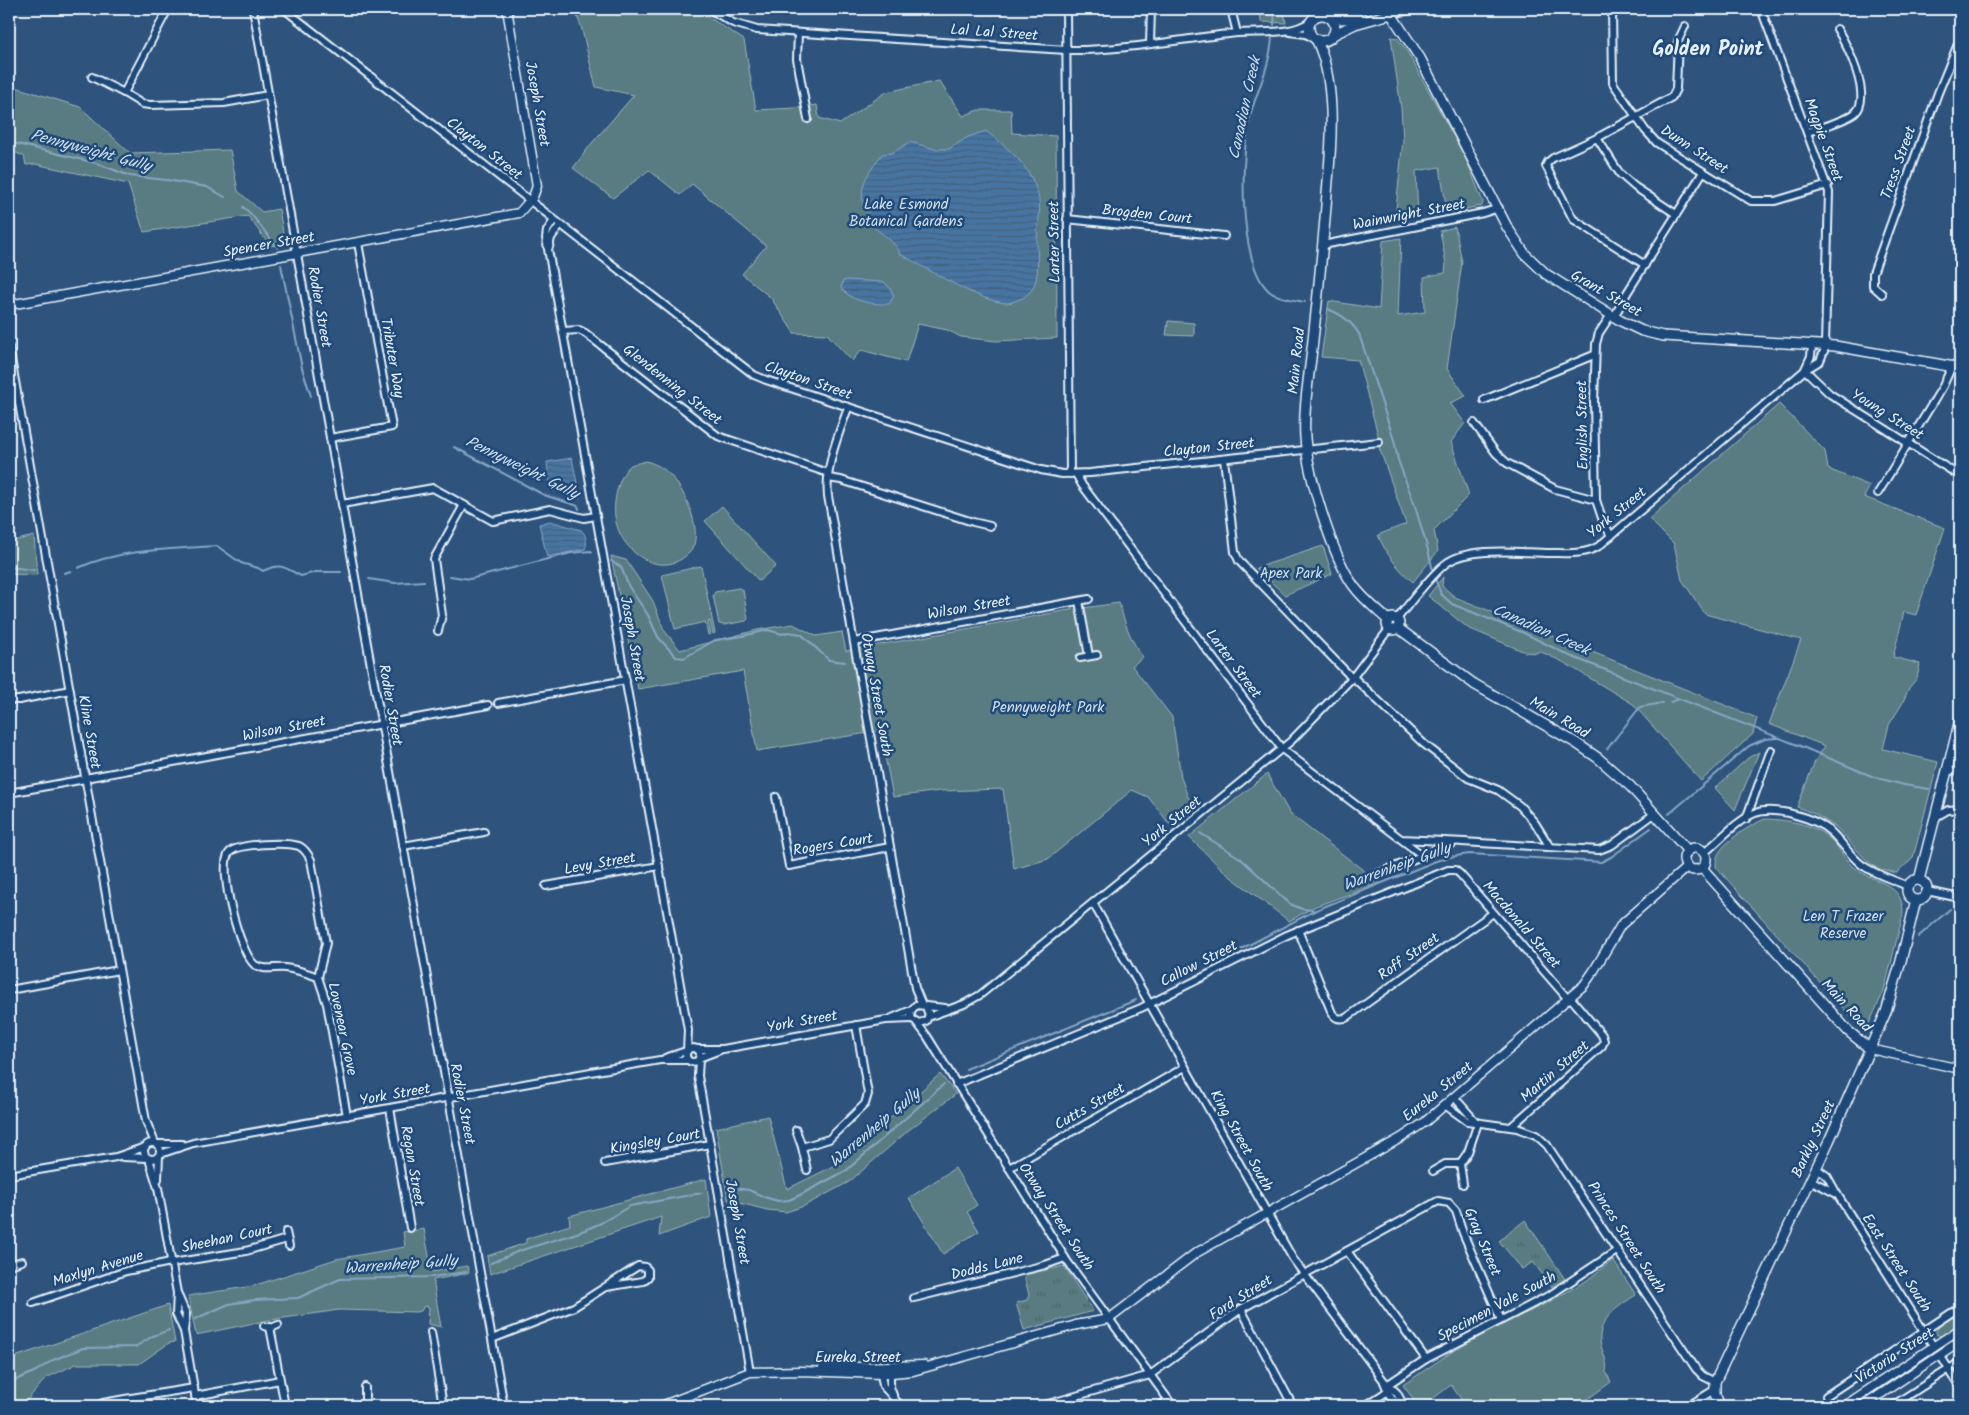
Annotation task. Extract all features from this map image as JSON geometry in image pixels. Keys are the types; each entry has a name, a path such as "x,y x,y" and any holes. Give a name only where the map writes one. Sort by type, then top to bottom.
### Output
{"main road":[{"path":"1313,9 1310,30 1316,39 1325,40 1355,24 1389,15"},
{"path":"1312,20 1320,15 1327,14 1344,19 1389,15"},
{"path":"1327,14 1334,23 1332,35"},
{"name":"Grant Street","path":"1389,15 1420,58 1518,244 1536,266 1546,274 1613,316 1634,328 1662,336 1826,346 1958,367"},
{"name":"Main Road","path":"1332,35 1328,56 1332,141 1306,409 1307,450 1316,490 1343,567 1353,585 1366,601 1393,624 1474,684 1576,743 1618,774 1688,851"},
{"name":"Main Road","path":"1316,39 1328,82"},
{"path":"1919,880 1960,720"},
{"path":"1697,848 1704,853 1706,862 1702,868 1694,870 1687,867 1684,857 1688,851 1697,848"},
{"name":"Main Road","path":"1702,868 1848,1030 1870,1049"},
{"path":"1919,880 1925,884 1927,891 1923,898 1916,900 1908,896 1907,886 1912,881 1919,880"},
{"name":"Barkly Street","path":"1715,1386 1870,1049 1892,995 1916,900"},
{"path":"1715,1386 1715,1396 1720,1406"}],"street":[{"path":"124,93 168,9"},
{"name":"Rodier Street","path":"253,9 504,1406"},
{"name":"Clayton Street","path":"284,9 754,375 772,383 1052,473 1073,474 1379,442"},
{"name":"Joseph Street","path":"507,9 537,184 536,191 530,201"},
{"name":"Lal Lal Street","path":"709,9 727,20 748,28 798,33 1066,50 1104,50 1237,34 1281,31 1300,28 1312,20"},
{"name":"Larter Street","path":"1066,9 1067,220 1073,474 1282,749 1422,855"},
{"path":"1150,44 1151,9"},
{"path":"1231,9 1237,34"},
{"path":"1389,15 1415,9"},
{"name":"Dunn Street","path":"1612,9 1612,81 1635,116 1657,144 1753,201 1775,201 1828,185"},
{"name":"Magpie Street","path":"1761,9 1828,185 1830,203 1826,346"},
{"path":"1645,265 1573,218 1547,169 1547,163 1670,99 1674,94 1676,86 1677,43 1685,26"},
{"path":"1808,132 1850,116 1860,106 1861,88 1846,44 1837,29"},
{"name":"Lal Lal Street","path":"1281,31 1305,34 1316,39"},
{"path":"798,33 797,60 808,119"},
{"name":"Tress Street","path":"1882,294 1873,286 1874,270 1938,93 1960,39"},
{"path":"92,77 142,104 150,105 224,103 268,95"},
{"path":"1597,138 1620,174 1676,214"},
{"name":"English Street","path":"1612,536 1596,500 1594,355 1598,336 1613,316 1703,172"},
{"name":"Spencer Street","path":"9,305 514,214 521,212 530,201"},
{"name":"Wainwright Street","path":"1323,245 1483,213 1498,208"},
{"name":"Joseph Street","path":"554,220 546,233 549,253 688,1030 686,1051"},
{"name":"Brogden Court","path":"1067,220 1224,236"},
{"name":"Joseph Street","path":"549,253 550,241 560,225"},
{"name":"Tributer Way","path":"330,438 392,427 358,243"},
{"name":"Glendenning Street","path":"563,331 583,331 718,436 842,480 972,522 990,526"},
{"path":"1805,370 1810,361 1812,345"},
{"name":"York Street","path":"699,1058 723,1049 856,1025 886,1020 914,1021 927,1019 948,1008 964,1004 980,995 1282,749 1352,677 1438,570 1455,558 1471,554 1585,552 1596,548 1805,370 1820,360 1826,346"},
{"name":"Kline Street","path":"9,347 146,1121 145,1147"},
{"path":"1484,400 1594,355"},
{"path":"1878,493 1943,386 1958,367"},
{"name":"Young Street","path":"1805,370 1830,394 1960,476"},
{"name":"Otway Street South","path":"848,408 832,456 828,475 828,496 915,988 924,1006 927,1019 927,1036"},
{"path":"1474,423 1496,454 1507,463 1555,489 1596,500"},
{"path":"1224,459 1235,552 1239,561 1352,677 1424,744 1468,778 1498,790 1520,806 1536,823 1550,847"},
{"path":"342,504 433,488 495,521 550,509 584,518 596,516"},
{"path":"438,631 442,615 434,559 464,505"},
{"name":"Wilson Street","path":"854,642 1089,599"},
{"path":"1079,601 1089,656"},
{"path":"1080,658 1097,655"},
{"path":"498,703 626,680"},
{"path":"9,700 19,700 70,690"},
{"name":"Wilson Street","path":"9,793 488,705"},
{"path":"1746,819 1771,750"},
{"path":"1947,770 1960,772"},
{"name":"Rogers Court","path":"776,796 789,866 890,848"},
{"path":"1936,816 1949,810 1960,809"},
{"path":"1704,853 1746,819 1758,812 1768,811 1789,814 1811,820 1832,832 1857,861 1866,868 1907,886"},
{"path":"1401,839 1595,850 1605,848 1654,814"},
{"path":"403,846 484,832"},
{"path":"1370,877 1451,844 1465,842"},
{"name":"Lovenear Grove","path":"318,978 288,968 261,968 248,957 236,922 226,879 226,862 232,850 243,846 289,844 300,847 308,854 313,865 325,938 325,953 318,978 327,1004 347,1116"},
{"name":"Levy Street","path":"546,886 659,866"},
{"name":"Eureka Street","path":"890,1373 921,1370 943,1362 1108,1317 1196,1253 1407,1135 1446,1105 1569,998 1590,977 1615,933 1625,920 1687,867"},
{"name":"Macdonald Street","path":"1453,870 1460,874 1600,1032"},
{"name":"Callow Street","path":"956,1084 1149,1003 1298,930 1441,872 1453,870"},
{"path":"1927,891 1960,898"},
{"name":"King Street South","path":"1093,903 1266,1213 1304,1275 1386,1386 1398,1393 1402,1406"},
{"name":"Roff Street","path":"1298,930 1332,1013 1338,1018 1346,1018 1493,913"},
{"path":"9,990 119,970"},
{"name":"Otway Street South","path":"915,988 910,1014 914,1021 927,1036 1065,1258 1173,1406"},
{"name":"York Street","path":"886,1020 912,1008 924,1006 948,1008"},
{"path":"802,1147 829,1139 866,1104 868,1094 856,1025"},
{"name":"Joseph Street","path":"688,1030 697,1048"},
{"name":"Martin Street","path":"1512,1126 1601,1048 1604,1039 1600,1032"},
{"path":"692,1047 697,1048 700,1053 699,1058 693,1062 688,1060 685,1055 686,1051 692,1047"},
{"name":"York Street","path":"697,1048 723,1049"},
{"name":"Main Road","path":"1870,1049 1960,1069"},
{"name":"York Street","path":"156,1144 193,1143 347,1116 660,1060 686,1051"},
{"name":"Joseph Street","path":"699,1058 698,1076 750,1372"},
{"name":"York Street","path":"660,1060 688,1060"},
{"name":"Joseph Street","path":"688,1060 698,1076"},
{"name":"Cutts Street","path":"1008,1168 1185,1067"},
{"path":"1454,1098 1472,1119 1478,1123 1468,1152 1460,1164 1463,1184"},
{"name":"Princes Street South","path":"1446,1105 1466,1120 1512,1126 1531,1133 1547,1144 1696,1369 1715,1386"},
{"name":"Regan Street","path":"390,1108 410,1228"},
{"name":"Kline Street","path":"146,1121 156,1144"},
{"path":"796,1130 802,1147 806,1170"},
{"path":"9,1175 116,1156 145,1147 151,1143 156,1144 160,1149 158,1188"},
{"name":"York Street","path":"159,1155 193,1143"},
{"name":"Kingsley Court","path":"605,1163 710,1144"},
{"path":"145,1147 144,1153 148,1158 158,1188 177,1293 185,1310 184,1331 197,1406"},
{"path":"116,1156 154,1159 159,1155"},
{"path":"1433,1171 1445,1164 1460,1164"},
{"name":"East Street South","path":"1816,1168 1827,1176 1934,1347"},
{"path":"1810,1180 1837,1194"},
{"name":"Ford Street","path":"1041,1406 1150,1375 1240,1310 1434,1202 1442,1201 1449,1203"},
{"name":"Gray Street","path":"1449,1203 1459,1218 1463,1232 1501,1320"},
{"name":"Sheehan Court","path":"172,1262 246,1251 287,1236 289,1246"},
{"name":"Specimen Vale South","path":"1365,1406 1386,1386 1426,1359 1550,1295 1618,1250"},
{"path":"1347,1251 1426,1359"},
{"name":"Dodds Lane","path":"914,1298 1045,1265 1065,1258"},
{"path":"9,1265 22,1261"},
{"name":"Maxlyn Avenue","path":"33,1303 126,1271 172,1262"},
{"path":"492,1339 567,1310 606,1288 638,1266 644,1266 648,1270 648,1276 643,1281 606,1288"},
{"path":"1826,1396 1960,1307"},
{"path":"1240,1310 1293,1406"},
{"path":"278,1325 267,1327 285,1406"},
{"name":"Victoria Street","path":"1844,1406 1960,1329"},
{"path":"431,1332 443,1406"},
{"name":"Victoria Street","path":"1863,1406 1960,1341"},
{"path":"1940,1355 1960,1387"},
{"name":"Eureka Street","path":"661,1406 750,1372 801,1371 831,1368 881,1370 943,1362"},
{"path":"1892,1406 1960,1362"},
{"path":"894,1396 883,1386 881,1370 890,1373 890,1387 901,1406"},
{"path":"195,1396 280,1380"},
{"path":"1688,1406 1715,1386"},
{"path":"365,1387 365,1406"},
{"path":"97,1406 117,1400 194,1388"},
{"path":"1160,1406 1168,1400"}],"green space":[{"name":"Lake Esmond Botanical Gardens","path":"574,9 696,9 744,40 756,110 817,105 819,118 840,124 886,92 939,81 963,116 978,110 1011,110 1012,133 1056,136 1057,338 996,341 961,337 947,330 918,324 906,362 861,350 852,361 827,334 794,333 771,298 742,274 766,246 692,184 680,195 649,170 613,198 573,168 634,95 596,87 581,26"},
{"path":"1260,9 1284,9 1286,23 1261,22"},
{"path":"1391,37 1397,38 1407,51 1466,159 1483,202 1482,206 1447,212 1440,167 1416,171 1418,217 1395,219 1403,140 1401,108"},
{"path":"9,85 80,107 130,153 230,150 238,191 262,212 279,209 285,244 270,246 248,216 144,232 128,184 35,164 26,165 24,156 9,150"},
{"path":"1455,227 1462,262 1447,369 1466,396 1450,403 1465,423 1451,442 1469,495 1434,530 1438,551 1413,582 1392,560 1378,535 1406,524 1379,447 1378,435 1358,360 1321,357 1329,301 1379,309 1383,241 1401,238 1398,316 1425,312 1424,277 1445,273 1446,264 1440,231"},
{"path":"1168,321 1194,323 1194,336 1166,335"},
{"path":"1779,404 1825,451 1828,469 1870,486 1864,497 1945,528 1916,615 1904,612 1893,657 1920,664 1917,678 1909,688 1889,725 1883,749 1938,762 1913,858 1897,873 1877,868 1867,861 1836,827 1815,814 1797,807 1815,761 1825,746 1769,724 1801,640 1705,614 1682,580 1674,544 1649,519"},
{"path":"646,461 668,473 682,492 692,513 695,536 694,545 689,553 678,561 667,564 645,560 635,553 620,534 616,522 616,498 622,476 631,465"},
{"path":"722,506 776,566 759,581 705,521"},
{"path":"34,536 37,575 9,574 9,542"},
{"name":"Apex Park","path":"1323,546 1332,574 1285,595 1256,568"},
{"name":"Pennyweight Park","path":"611,556 626,560 653,601 664,630 680,650 757,630 793,624 816,636 842,632 846,651 1069,610 1119,603 1131,638 1143,657 1132,666 1172,717 1181,777 1187,795 1194,807 1171,826 1148,797 1132,790 1048,859 1014,869 1003,789 940,791 893,797 880,731 757,751 743,671 638,689"},
{"path":"701,566 715,633 713,634 710,621 708,622 711,634 708,635 705,622 675,629 662,575"},
{"path":"1443,577 1442,586 1455,597 1757,718 1753,734 1701,781 1633,704 1563,662 1539,651 1537,653 1525,652 1468,628 1428,596"},
{"path":"739,588 743,590 748,619 724,625 719,624 713,595 715,592"},
{"path":"1759,752 1735,810 1715,788 1748,758"},
{"path":"1267,774 1290,814 1380,883 1316,906 1289,921 1227,874 1189,837"},
{"name":"Len T Frazer Reserve","path":"1765,819 1804,824 1821,832 1836,845 1853,867 1887,885 1899,896 1903,914 1884,991 1868,1026 1865,1028 1860,1027 1716,867 1718,855 1732,839"},
{"path":"940,1074 956,1094 910,1129 849,1182 804,1206 786,1212 767,1210 728,1200 716,1128 768,1116 787,1189 838,1164"},
{"path":"955,1168 977,1205 967,1212 979,1231 943,1254 909,1198"},
{"path":"706,1179 711,1217 659,1236 661,1217 490,1274 487,1256 526,1243 526,1239 570,1225 569,1216"},
{"path":"1525,1220 1565,1279 1552,1287 1533,1262 1522,1269 1499,1241"},
{"path":"424,1229 432,1272 467,1266 469,1273 433,1280 441,1327 428,1324 429,1307 424,1306 421,1311 417,1312 339,1310 264,1321 196,1335 188,1296 253,1286 336,1259 405,1247 403,1232"},
{"path":"1613,1260 1636,1295 1615,1310 1604,1322 1601,1329 1601,1346 1606,1362 1606,1372 1611,1382 1578,1406 1466,1406 1451,1385 1423,1406 1418,1406 1403,1385 1450,1353 1586,1281"},
{"path":"1064,1266 1093,1311 1024,1330 1016,1303 1027,1300 1029,1295 1024,1275"},
{"path":"168,1305 175,1342 169,1343 139,1364 76,1364 46,1378 22,1406 9,1406 9,1359"},
{"path":"1960,1311 1960,1324 1943,1336 1937,1335 1936,1331 1942,1323"}],"water":[{"path":"986,131 1005,146 1027,170 1038,195 1039,202 1038,266 1035,283 1032,290 1026,296 1008,303 995,301 968,291 900,254 892,242 872,224 862,196 868,175 882,154 892,153 910,142 935,149 949,149 968,137"},
{"path":"843,281 884,282 894,296 889,304 857,300 841,288"},
{"path":"572,458 580,498 550,489 547,462"},
{"path":"550,521 581,530 586,539 585,549 547,557 539,524"}],"waterway":[{"name":"Canadian Creek","path":"1274,25 1275,9"},
{"name":"Canadian Creek","path":"1272,36 1267,64 1248,127 1244,176 1246,231 1251,256 1259,277 1269,291 1281,297 1305,302"},
{"name":"Pennyweight Gully","path":"9,142 96,163 130,176 207,187 225,197"},
{"name":"Pennyweight Gully","path":"243,207 251,214 278,248"},
{"name":"Pennyweight Gully","path":"281,265 302,368 311,396"},
{"name":"Canadian Creek","path":"1328,309 1346,319 1359,334 1394,440 1398,460 1414,503 1433,571"},
{"name":"Pennyweight Gully","path":"454,447 544,495 578,506 579,509"},
{"path":"78,568 129,553 217,546 241,563 263,571 269,568 283,567 301,576 316,572 341,572"},
{"path":"450,576 470,579 571,553 592,552"},
{"name":"Pennyweight Gully","path":"611,561 621,567 629,587 648,615 658,637 676,657 684,658 715,640 768,630 782,634 788,632 801,634 829,660 845,662"},
{"path":"9,567 34,570"},
{"path":"64,573 71,571"},
{"name":"Canadian Creek","path":"1434,576 1441,594 1452,604 1524,633 1570,656 1874,777 1929,789"},
{"path":"369,579 395,583 424,581"},
{"name":"Canadian Creek","path":"1670,702 1680,699"},
{"path":"1607,749 1640,707 1663,703"},
{"name":"Warrenheip Gully","path":"1669,814 1749,746 1765,739 1778,738"},
{"name":"Canadian Creek","path":"1953,790 1960,790"},
{"name":"Warrenheip Gully","path":"1241,949 1316,910 1436,861 1469,854 1601,862 1651,828"},
{"name":"Pennyweight Gully","path":"1200,833 1240,858 1290,904 1302,909 1313,910"},
{"path":"1918,937 1950,909"},
{"name":"Warrenheip Gully","path":"966,1069 1136,1000"},
{"name":"Warrenheip Gully","path":"734,1188 749,1190 778,1201 789,1200 800,1195 847,1170 944,1084"},
{"name":"Warrenheip Gully","path":"491,1263 519,1251 580,1232 601,1223 630,1206 702,1193"},
{"name":"Warrenheip Gully","path":"195,1319 229,1304 255,1300 298,1298 340,1279 432,1277 466,1272"},
{"name":"Warrenheip Gully","path":"9,1383 36,1371 53,1360 83,1348 135,1347 153,1336 169,1330"},
{"path":"1381,1406 1386,1402"}],"district":[{"name":"Golden Point","path":"1708,50"}]}
